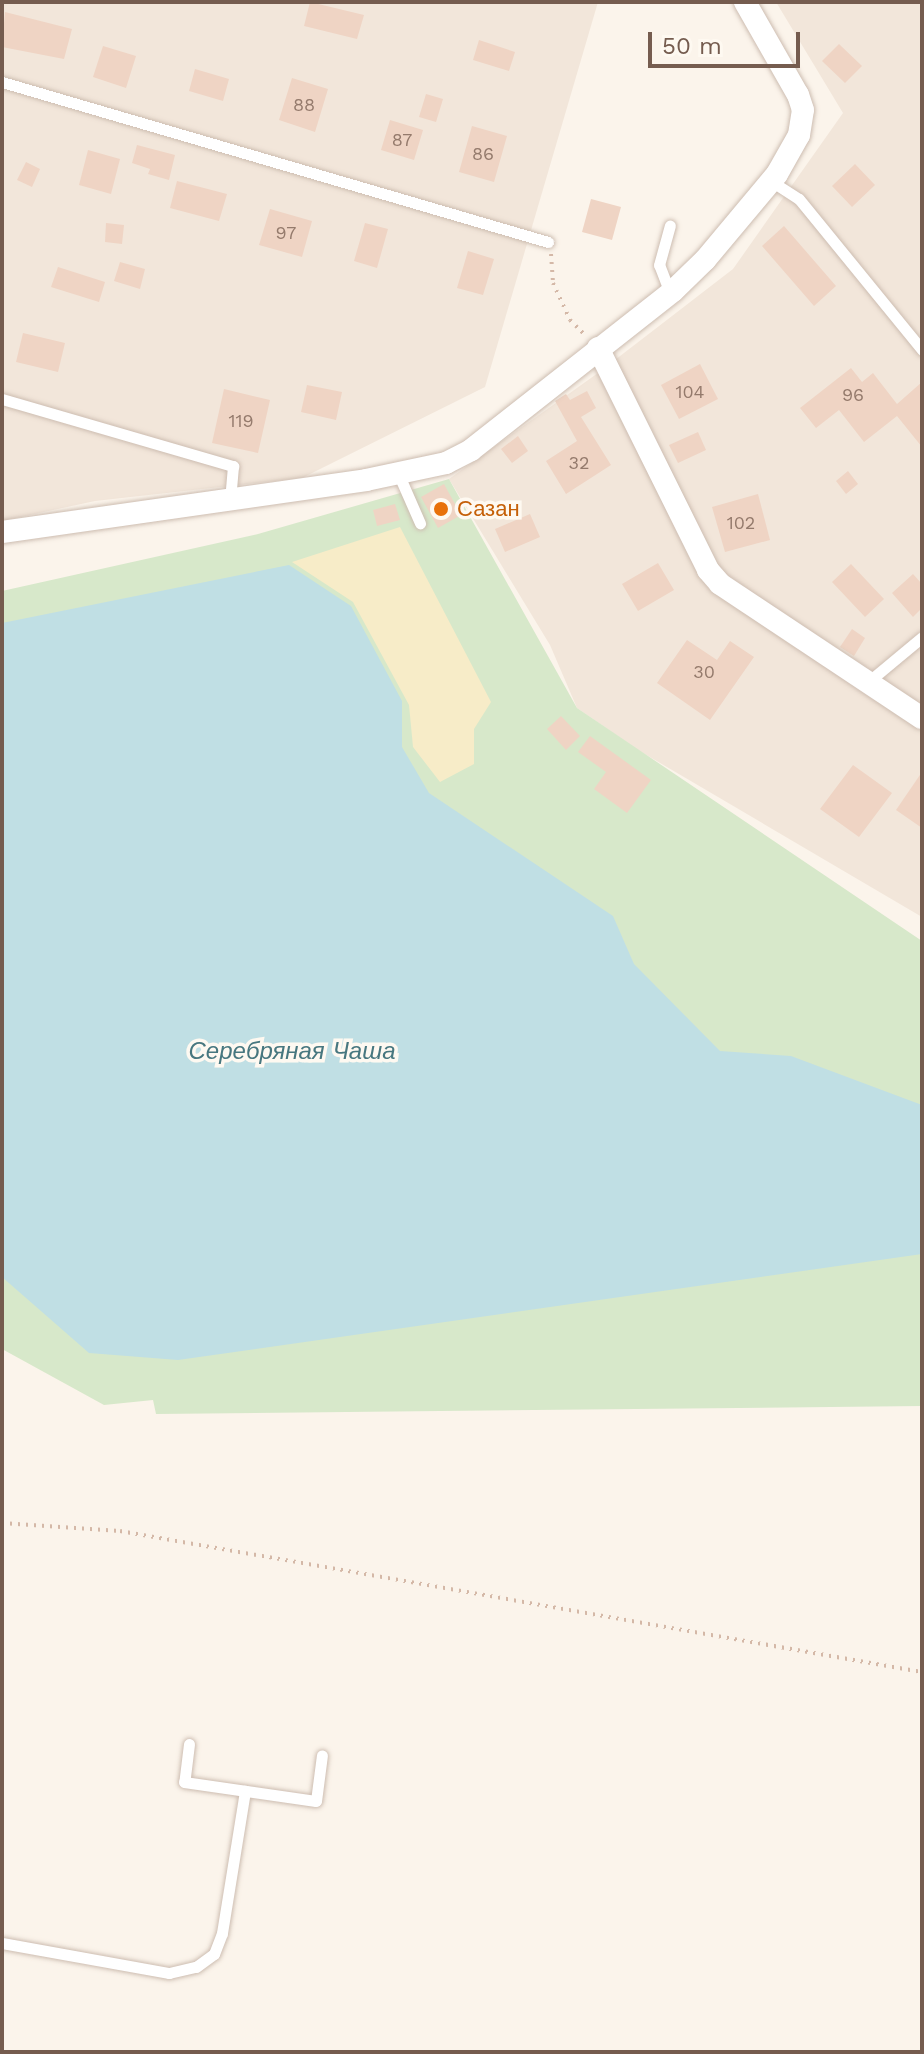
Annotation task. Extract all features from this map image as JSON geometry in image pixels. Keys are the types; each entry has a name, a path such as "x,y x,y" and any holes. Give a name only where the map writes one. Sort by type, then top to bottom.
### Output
{"street":[{"path":"2,532 398,473 446,463 471,450 670,293 705,260 771,181 799,135 803,110 798,95 745,2"},
{"path":"598,348 708,570 720,584 922,718"}],"lane":[{"path":"2,82 548,242"},
{"path":"771,181 799,199 922,350"},
{"path":"670,225 659,265 670,293"},
{"path":"2,399 233,466 230,500"},
{"path":"398,473 420,523"},
{"path":"867,683 922,637"},
{"path":"189,1744 184,1782 316,1801 322,1755"},
{"path":"2,1943 169,1973 196,1967 214,1954 222,1933 245,1791"}],"path":[{"path":"548,242 553,259 553,283 570,320 598,348"},
{"path":"2,1523 120,1531 922,1672"}],"shaded area":[{"path":"2,2 598,2 485,387 302,478 95,501 2,521"},
{"path":"776,2 922,2 922,917 638,750 577,708 550,645 449,479 598,373 733,269 843,113"}],"green space":[{"name":"Серебряная Чаша","path":"449,479 577,708 922,941 922,1406 156,1414 153,1400 104,1405 2,1349 2,591 258,534"}],"sand":[{"path":"400,527 491,702 474,729 474,764 440,782 413,747 409,705 353,602 292,562"}],"water":[{"name":"Серебряная Чаша","path":"289,565 351,606 402,701 402,747 429,793 613,916 634,964 720,1051 791,1056 922,1105 922,1254 178,1360 89,1353 2,1277 2,623"}],"building":[{"path":"310,2 364,15 357,39 304,26"},
{"path":"5,12 72,29 64,59 2,47"},
{"path":"479,40 515,52 509,71 473,60"},
{"path":"839,44 862,66 845,83 822,61"},
{"path":"103,46 136,56 126,88 93,77"},
{"path":"195,69 229,79 223,101 189,91"},
{"path":"292,78 328,89 315,132 279,120"},
{"path":"426,94 443,99 436,122 419,117"},
{"path":"390,120 423,130 414,160 381,150"},
{"path":"472,126 507,136 494,182 459,172"},
{"path":"137,145 175,155 169,180 148,174 150,169 132,163"},
{"path":"88,150 120,159 111,194 79,185"},
{"path":"26,162 40,169 32,187 17,180"},
{"path":"855,164 875,185 852,207 832,186"},
{"path":"177,181 227,194 219,221 170,208"},
{"path":"591,199 621,207 612,240 582,232"},
{"path":"270,209 312,221 302,257 259,245"},
{"path":"106,223 124,225 122,244 105,242"},
{"path":"365,223 388,229 377,268 354,261"},
{"path":"784,226 836,286 814,306 762,246"},
{"path":"468,251 494,259 483,295 457,288"},
{"path":"120,262 145,269 140,289 114,281"},
{"path":"58,267 105,282 99,302 51,287"},
{"path":"23,333 65,343 58,372 16,362"},
{"path":"700,364 718,399 679,419 661,385"},
{"path":"851,368 862,382 873,373 897,404 922,382 922,447 897,416 864,442 839,410 816,428 800,408"},
{"path":"307,385 342,392 336,420 301,412"},
{"path":"224,389 270,400 258,453 212,443"},
{"path":"587,391 596,408 581,417 611,465 566,494 546,461 577,441 555,401 566,394 570,400"},
{"path":"698,432 706,450 678,463 669,445"},
{"path":"518,436 528,451 512,463 501,449"},
{"path":"848,471 858,484 846,494 836,481"},
{"path":"444,484 461,515 438,528 421,497"},
{"path":"758,494 770,540 725,552 712,507"},
{"path":"395,504 400,520 377,526 373,510"},
{"path":"530,514 540,537 505,552 495,529"},
{"path":"658,563 674,590 638,611 622,584"},
{"path":"851,564 884,599 865,617 832,582"},
{"path":"913,574 922,584 922,608 913,617 892,593"},
{"path":"852,629 865,638 854,656 840,647"},
{"path":"687,640 717,660 730,641 754,657 710,720 657,683"},
{"path":"561,716 580,736 566,750 547,729"},
{"path":"590,736 651,780 627,813 594,789 606,772 578,752"},
{"path":"853,765 892,793 859,837 820,809"},
{"path":"922,772 922,828 896,810"}],"place":[{"name":"Сазан","path":"441,509"}]}
